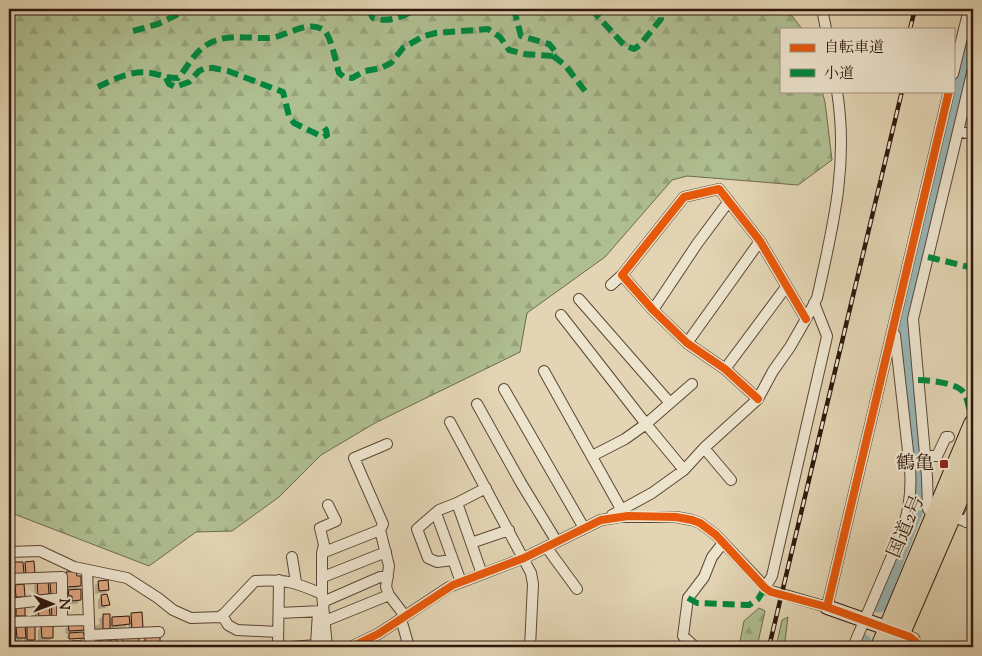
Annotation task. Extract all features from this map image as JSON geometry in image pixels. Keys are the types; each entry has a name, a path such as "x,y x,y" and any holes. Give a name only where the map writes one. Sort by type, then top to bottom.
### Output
{"highway":[{"name":"国道2号","path":"956,520 973,424"},
{"name":"国道2号","path":"880,647 894,636 956,520 973,460"}],"street":[{"path":"822,9 826,28"},
{"path":"954,70 969,9"},
{"path":"973,69 913,319 926,456 928,509 956,520 973,508"},
{"path":"350,647 367,640 444,590 547,548 601,520 624,513 684,470 704,448 758,399 806,318 814,303 820,285 839,192 842,136 837,92"},
{"path":"827,607 895,334 949,92"},
{"path":"958,130 973,134"},
{"path":"611,285 622,275 684,197 719,189 760,241 806,318"},
{"path":"653,310 697,244 729,201"},
{"path":"687,343 760,241"},
{"path":"622,275 653,310 687,343 725,370 758,399"},
{"path":"725,370 786,287"},
{"path":"578,299 670,403"},
{"path":"765,588 772,576 827,336 814,303"},
{"path":"561,315 684,470"},
{"path":"895,334 914,337"},
{"path":"853,647 900,537 910,502 910,469 895,334"},
{"path":"544,371 624,513"},
{"path":"592,456 626,439 692,384"},
{"path":"504,389 584,528"},
{"path":"477,404 520,483 557,542"},
{"path":"450,422 531,573 530,647"},
{"path":"926,456 937,456 946,437 949,436"},
{"path":"322,553 380,530 383,524 354,458 387,444"},
{"path":"704,448 731,480"},
{"path":"452,560 437,562 428,558 417,530 439,510 486,488"},
{"path":"457,503 482,574"},
{"path":"327,647 323,608 322,553 324,545 320,528 336,520 328,505"},
{"path":"436,513 461,582"},
{"path":"624,513 692,520 707,528 771,592 827,607 894,636 914,638 917,647"},
{"path":"380,530 389,566 386,587 403,618 409,647"},
{"path":"472,543 509,530"},
{"path":"695,647 684,636 688,598 704,577 712,557 723,543"},
{"path":"547,548 577,589"},
{"path":"9,552 40,551 74,566 127,578 173,610 191,618 221,617 255,581 279,580 296,582"},
{"path":"323,577 386,552"},
{"path":"292,557 296,582 323,608"},
{"path":"87,570 90,647"},
{"path":"9,579 62,577 62,620"},
{"path":"292,647 316,645 326,601 380,577 388,577"},
{"path":"279,580 278,645 280,647"},
{"path":"279,613 323,608 389,595"},
{"path":"9,598 10,645"},
{"path":"9,604 62,598"},
{"path":"222,615 228,625 237,630 278,632"},
{"path":"10,624 89,620"},
{"path":"90,635 159,632"}],"green space":[{"path":"9,9 787,9 801,28 780,28 780,92 822,92 832,160 798,185 687,176 672,180 605,257 527,313 520,352 375,423 321,455 279,497 232,531 196,532 149,566 9,512"},
{"path":"759,608 765,611 757,647 739,647 744,621"},
{"path":"788,617 785,641 789,647 776,647 782,620"}],"building":[{"path":"34,561 35,574 26,574 25,562"},
{"path":"14,562 23,562 24,575 15,576"},
{"path":"76,571 77,576 81,576 81,586 67,587 66,572"},
{"path":"37,580 48,580 49,594 38,595"},
{"path":"108,580 109,590 99,591 98,581"},
{"path":"59,581 60,593 51,594 50,582"},
{"path":"24,584 25,597 16,597 15,585"},
{"path":"81,589 81,600 72,601 72,596 69,596 68,590"},
{"path":"107,594 110,605 102,606 101,595"},
{"path":"51,602 60,602 61,616 52,617"},
{"path":"25,604 25,616 16,616 16,605"},
{"path":"40,604 49,604 50,616 39,616 38,608 40,608"},
{"path":"142,612 143,628 132,629 131,613"},
{"path":"103,614 110,614 110,629 103,629"},
{"path":"129,616 130,624 112,626 112,617"},
{"path":"84,623 85,630 69,631 68,624"},
{"path":"35,624 35,640 27,640 27,625"},
{"path":"41,625 53,625 53,638 42,638"},
{"path":"25,626 26,638 17,638 16,627"},
{"path":"83,632 84,635 87,634 87,638 69,639 69,633"},
{"path":"160,636 160,647 145,647 145,638"},
{"path":"139,637 139,647 123,647 122,638"},
{"path":"109,639 110,647 100,647 100,640"},
{"path":"111,639 117,639 117,647 111,647"},
{"path":"72,641 82,641 83,647 72,647"}],"waterway":[{"path":"879,605 917,507 920,479 903,330 973,35"},
{"path":"862,647 864,642"}],"railway":[{"path":"910,28 915,9"},
{"path":"769,647 902,92"}],"marked path":[{"path":"133,31 158,24 189,9"},
{"path":"368,9 373,18 384,20 400,17 415,9"},
{"path":"98,87 125,75 140,72 178,78 197,53 205,46 220,39 236,37 269,38 311,26 324,30 327,33 339,73 344,77 352,78 365,71 381,68 391,63 403,48 424,36 436,33 488,29 500,37 509,50 525,54 553,56 555,51 549,44 521,36 514,9"},
{"path":"591,9 624,45 634,49 640,45 661,19 661,14 656,9"},
{"path":"553,56 565,65 585,91"},
{"path":"166,78 169,84 175,87 189,82 199,71 205,68 228,71 283,92 289,116 294,123 323,137 327,135 321,123"},
{"path":"928,257 973,268"},
{"path":"918,380 943,383 961,390 967,400 973,425"},
{"path":"688,598 697,603 749,605 758,599 765,588"}],"cycle path":[{"path":"827,607 949,92"},
{"path":"758,399 725,369 687,343 653,310 622,275 684,197 719,189 760,241 806,319"},
{"path":"351,647 378,634 453,585 524,558 601,520 628,516 676,517 700,523 716,535 765,588 771,592 827,607 910,637 916,642 917,647"}],"place":[{"name":"鶴亀","path":"944,464"}]}
